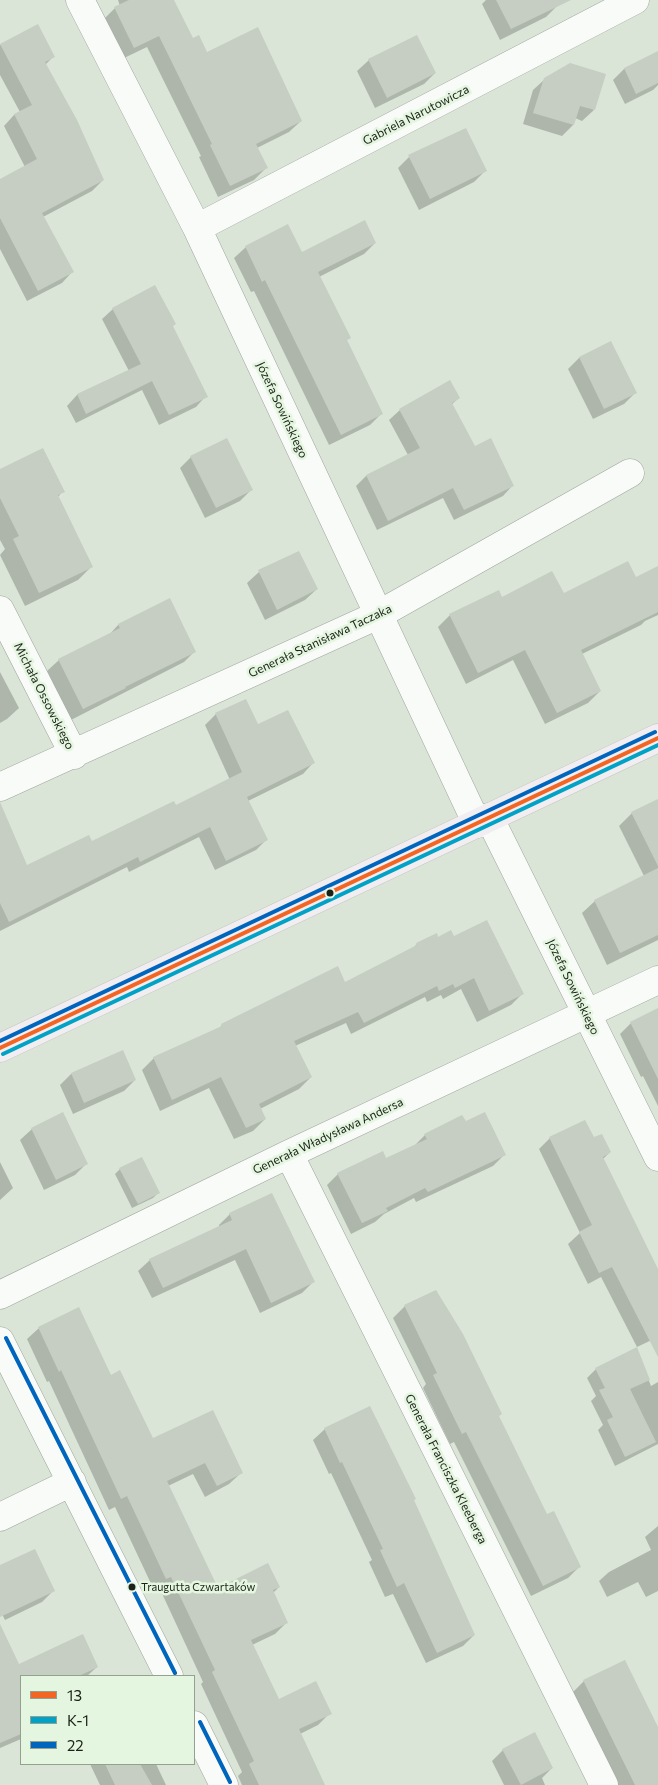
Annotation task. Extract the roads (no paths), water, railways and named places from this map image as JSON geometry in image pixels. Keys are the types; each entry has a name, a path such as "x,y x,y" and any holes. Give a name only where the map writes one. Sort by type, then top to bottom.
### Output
{"main road":[{"path":"0,1048 658,738"}],"street":[{"name":"Józefa Sowińskiego","path":"80,0 197,228 378,615 483,820 586,1014 658,1157"},
{"name":"Gabriela Narutowicza","path":"197,228 635,0"},
{"name":"Generała Stanisława Taczaka","path":"0,788 378,615 630,474"},
{"name":"Michała Ossowskiego","path":"0,610 74,755"},
{"name":"Generała Władysława Andersa","path":"0,1295 289,1154 658,980"},
{"name":"Generała Franciszka Kleeberga","path":"289,1154 604,1785"},
{"path":"0,1341 168,1675"},
{"path":"0,1517 72,1482"},
{"path":"195,1727 224,1785"}],"place":[{"name":"Traugutta Czwartaków","path":"132,1587"}]}
